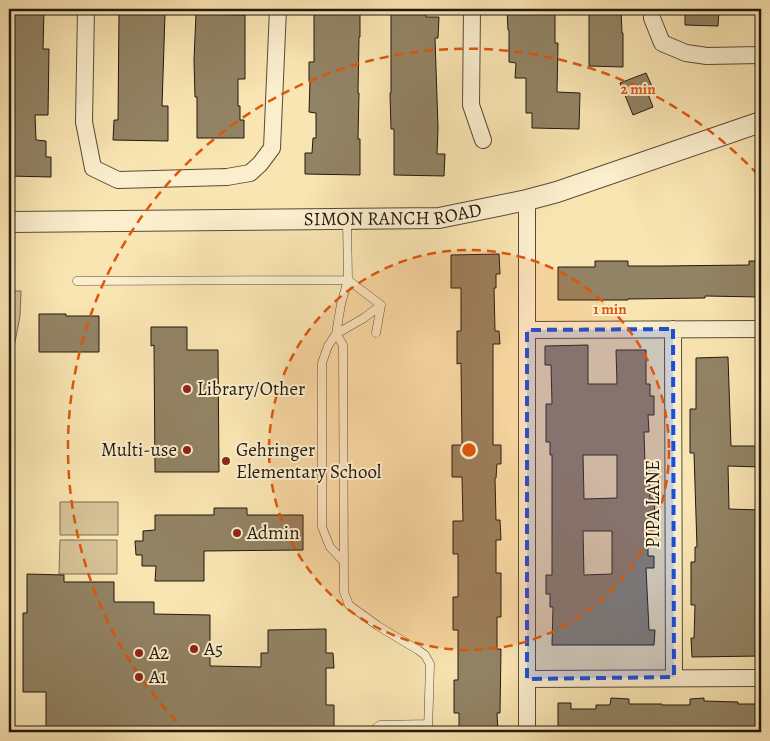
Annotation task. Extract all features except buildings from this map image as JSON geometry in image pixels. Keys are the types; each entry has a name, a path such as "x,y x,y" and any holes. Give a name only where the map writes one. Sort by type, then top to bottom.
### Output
{"street":[{"path":"86,9 84,122 88,146 93,168 118,180 227,177 250,173 260,164 272,148 278,9"},
{"path":"472,9 471,106 483,140"},
{"path":"652,9 652,18 662,43 678,50 707,56 761,55"},
{"name":"SIMON RANCH ROAD","path":"9,222 438,218 557,192 761,122"},
{"path":"527,200 528,732"},
{"path":"527,330 761,329"},
{"name":"PIPA LANE","path":"673,330 674,678"},
{"path":"528,678 761,678"}],"lane":[{"path":"344,562 330,547 322,527 322,363 328,346 336,334 340,304 348,280 347,219"},
{"path":"77,281 348,280 381,305"},
{"path":"376,333 381,305"},
{"path":"336,334 364,318 381,305"},
{"path":"336,334 343,345 344,592 349,605 378,626 425,655 430,664 428,728 380,725 372,732"}],"highlighted area":[{"path":"673,329 674,677 527,679 527,330"}],"shaded area":[{"path":"9,291 21,291 20,316 9,373"},
{"path":"60,502 118,502 118,535 60,535"},
{"path":"60,540 117,540 117,574 59,574"}],"place":[{"name":"Library/Other","path":"187,389"},
{"name":"Multi-use","path":"187,450"},
{"name":"Gehringer Elementary School","path":"226,461"},
{"name":"Admin","path":"237,533"},
{"name":"A5","path":"194,649"},
{"name":"A2","path":"139,653"},
{"name":"A1","path":"139,677"}]}
